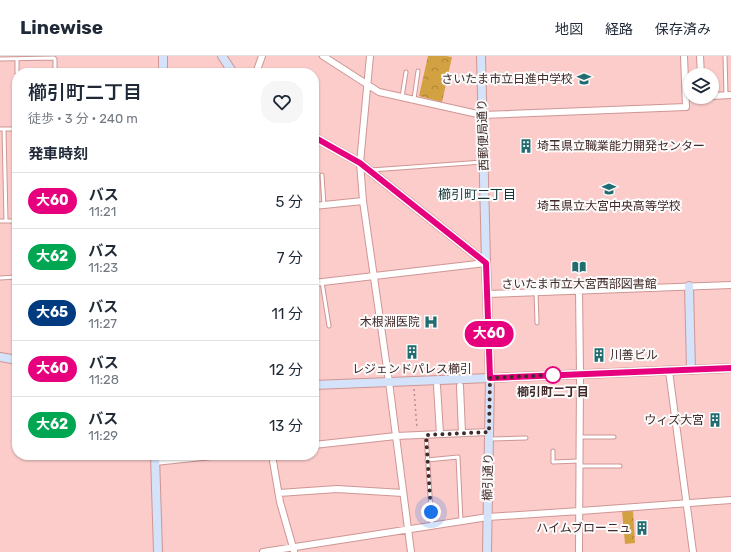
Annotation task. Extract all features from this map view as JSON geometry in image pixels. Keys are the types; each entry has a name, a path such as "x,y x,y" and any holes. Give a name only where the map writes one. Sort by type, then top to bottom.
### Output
{"street":[{"path":"163,56 163,68"},
{"path":"222,56 230,68"},
{"path":"258,68 262,56"},
{"path":"323,56 379,92 482,115 686,107 684,56"},
{"path":"370,56 360,163 363,201 389,382 411,552"},
{"name":"西郵便局通り","path":"481,56 487,294"},
{"path":"700,56 701,68"},
{"path":"719,96 729,95"},
{"path":"319,140 360,163 486,263"},
{"path":"319,206 363,201"},
{"path":"322,282 486,263"},
{"path":"487,294 731,285"},
{"path":"689,286 691,370"},
{"path":"579,290 579,552"},
{"name":"櫛引通り","path":"487,294 490,378 487,552"},
{"path":"0,357 12,359"},
{"path":"319,385 731,368"},
{"path":"669,371 693,552"},
{"path":"437,386 440,434"},
{"path":"460,386 462,433"},
{"path":"319,444 396,436 462,433 489,436"},
{"path":"155,460 158,552"},
{"path":"273,460 279,493 294,550"},
{"path":"279,493 337,489 403,493"},
{"path":"263,552 294,550 408,528 488,517 580,512 731,500"}],"lane":[{"path":"725,56 729,95"},
{"path":"0,59 54,58 55,68"},
{"path":"17,59 18,68"},
{"path":"414,99 418,71"},
{"path":"402,97 406,72"},
{"path":"2,129 6,221"},
{"path":"369,170 484,162"},
{"path":"322,175 324,205"},
{"path":"0,221 12,221"},
{"path":"0,278 12,277"},
{"path":"322,282 329,326"},
{"path":"536,292 536,323"},
{"path":"426,435 432,525"},
{"path":"489,436 526,438"},
{"path":"580,437 614,437"},
{"path":"553,451 553,462 620,466"},
{"path":"427,460 458,456 461,520"}],"path":[{"path":"414,388 417,435"}],"green space":[{"path":"428,56 452,57 442,102 419,96"},
{"path":"633,510 635,543 625,544 622,511"}],"bus line":[{"name":"大60","path":"319,140 360,163 486,263 490,378 731,368"}],"place":[{"name":"さいたま市立日進中学校","path":"584,79"},
{"name":"埼玉県立職業能力開発センター","path":"526,146"},
{"name":"埼玉県立大宮中央高等学校","path":"609,189"},
{"name":"さいたま市立大宮西部図書館","path":"579,267"},
{"name":"木根淵医院","path":"431,322"},
{"name":"レジェンドパレス櫛引","path":"412,352"},
{"name":"川善ビル","path":"599,355"},
{"name":"櫛引町二丁目","path":"553,375"},
{"name":"ウィズ大宮","path":"715,420"},
{"name":"ハイムブローニュ","path":"642,528"}],"district":[{"name":"櫛引町二丁目","path":"477,194"}],"route":[{"path":"431,512 426,435 489,432 490,378 553,375"}]}
